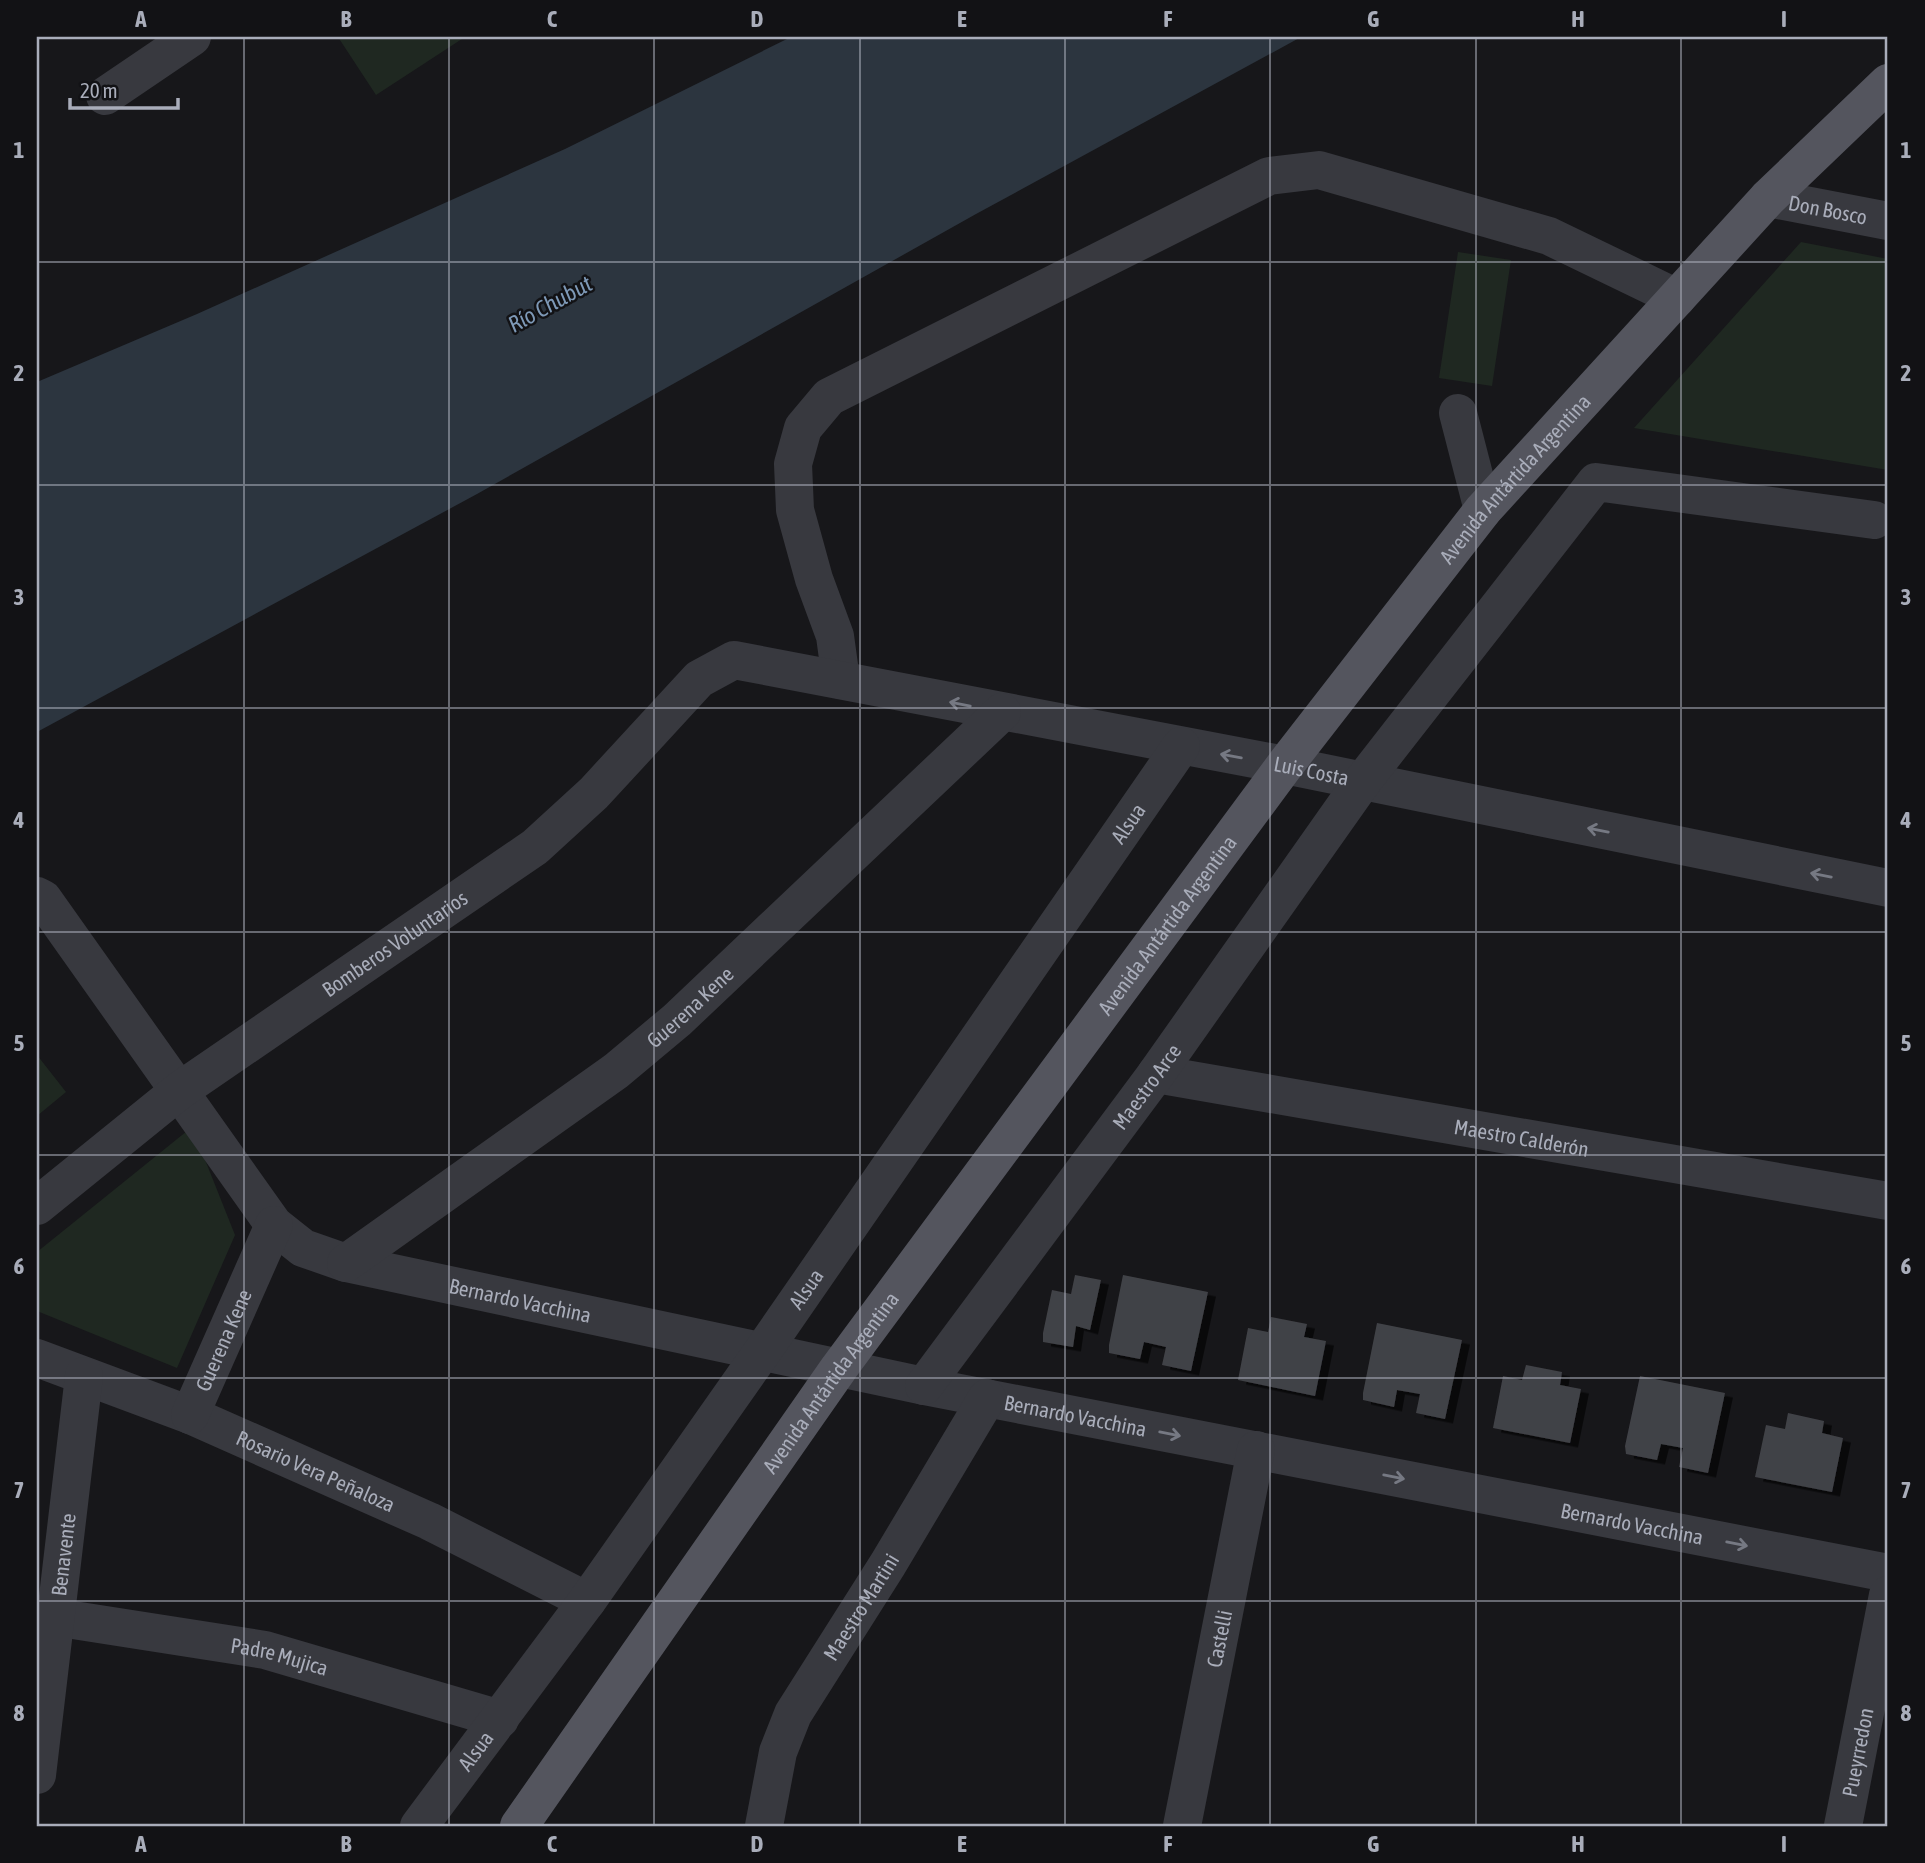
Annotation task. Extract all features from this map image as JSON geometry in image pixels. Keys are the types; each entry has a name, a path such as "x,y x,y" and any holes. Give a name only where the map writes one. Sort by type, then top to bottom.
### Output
{"main road":[{"name":"Avenida Antártida Argentina","path":"519,1826 839,1368 1285,765 1483,510 1769,198 1888,83"}],"street":[{"path":"105,96 192,37"},
{"path":"841,680 835,636 814,579 795,510 793,464 803,428 829,397 1269,176 1319,170 1549,236 1677,298"},
{"name":"Don Bosco","path":"1769,198 1888,221"},
{"path":"1458,413 1483,510"},
{"name":"Maestro Arce","path":"924,1386 1156,1074 1362,782 1596,482 1874,520"},
{"name":"Luis Costa","path":"734,660 1285,765 1888,888"},
{"name":"Bomberos Voluntarios","path":"37,1206 179,1091 536,847 594,793 699,679 734,660"},
{"name":"Guerena Kene","path":"346,1262 616,1071 677,1020 1002,712"},
{"name":"Alsua","path":"419,1826 587,1601 1181,746"},
{"name":"Bernardo Vacchina","path":"37,895 43,899 274,1225 303,1248 346,1262 924,1386 1888,1573"},
{"name":"Maestro Calderón","path":"1156,1074 1888,1201"},
{"name":"Guerena Kene","path":"190,1415 274,1225"},
{"name":"Rosario Vera Peñaloza","path":"37,1359 190,1415 429,1521 587,1601"},
{"name":"Benavente","path":"37,1775 84,1376"},
{"name":"Maestro Martini","path":"764,1826 778,1752 793,1714 888,1564 987,1398"},
{"name":"Castelli","path":"1182,1826 1256,1450"},
{"name":"Pueyrredon","path":"1843,1826 1888,1595"},
{"name":"Padre Mujica","path":"54,1617 265,1650 500,1719"}],"shaded area":[{"path":"338,37 465,37 376,95"},
{"path":"1801,242 1888,259 1888,470 1634,428"},
{"path":"1458,252 1511,260 1492,386 1439,378"},
{"path":"37,1055 66,1092 37,1116"},
{"path":"192,1127 235,1235 177,1368 37,1311 37,1252"}],"water":[{"name":"Río Chubut","path":"791,37 1301,37 976,214 477,494 37,732 37,382 197,314 565,149"}],"building":[{"path":"1075,1275 1101,1280 1090,1330 1076,1326 1073,1347 1043,1342 1052,1290 1071,1294"},
{"path":"1123,1275 1208,1292 1191,1371 1162,1365 1166,1347 1144,1342 1140,1359 1109,1353"},
{"path":"1271,1317 1307,1324 1304,1337 1326,1341 1315,1396 1238,1380 1248,1328 1268,1332"},
{"path":"1377,1323 1462,1340 1445,1419 1416,1413 1420,1394 1397,1390 1394,1407 1363,1400"},
{"path":"1526,1365 1562,1372 1560,1385 1581,1389 1570,1443 1493,1428 1503,1376 1522,1380"},
{"path":"1640,1376 1725,1393 1708,1473 1679,1467 1683,1448 1661,1444 1657,1460 1626,1454 1625,1446"},
{"path":"1788,1413 1824,1421 1822,1433 1843,1438 1832,1492 1755,1477 1766,1425 1785,1429"}]}
